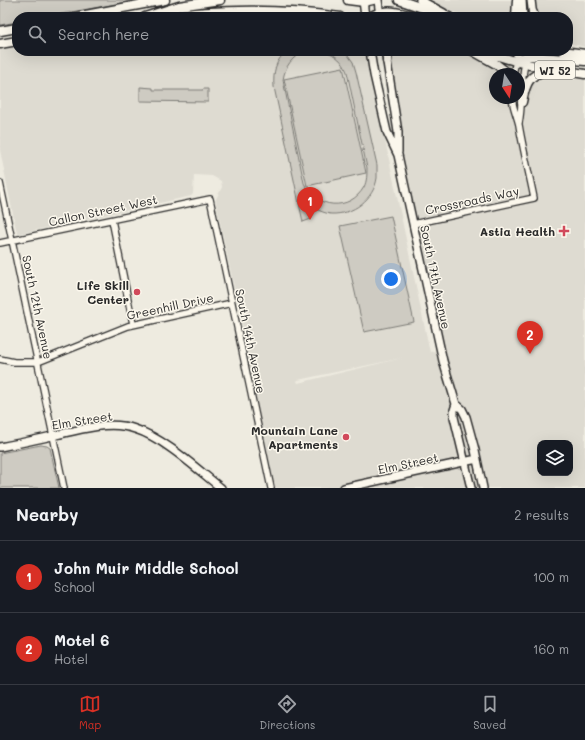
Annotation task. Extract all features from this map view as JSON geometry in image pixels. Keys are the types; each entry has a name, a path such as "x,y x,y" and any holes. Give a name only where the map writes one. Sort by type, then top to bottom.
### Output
{"main road":[{"path":"101,12 165,0"},
{"path":"160,12 179,6 220,0"},
{"path":"348,0 373,0"},
{"path":"378,0 380,12"},
{"path":"399,0 435,12"},
{"path":"420,0 441,12"},
{"path":"516,12 517,0"},
{"path":"522,0 523,12"},
{"path":"531,0 532,12"},
{"path":"364,1 365,12"},
{"path":"202,12 261,10 292,12"},
{"path":"261,10 270,12"},
{"path":"0,31 12,29"},
{"path":"0,44 12,42"},
{"path":"573,47 585,50"},
{"name":"WI 52","path":"573,52 585,54"},
{"name":"South 17th Avenue","path":"371,56 387,132 398,155"},
{"path":"386,56 387,61"},
{"path":"482,56 501,68"},
{"name":"WI 52","path":"499,56 516,61 526,57 550,69 585,74"},
{"path":"516,61 517,56"},
{"path":"526,57 536,56 585,61"},
{"name":"South 17th Avenue","path":"387,61 398,132 398,155 443,360 456,404 454,414 471,488"},
{"path":"525,90 531,78 550,69"},
{"name":"South 17th Avenue","path":"456,404 464,411 483,488"},
{"name":"Elm Street","path":"0,447 95,426 119,425 135,428 163,443 221,488"},
{"name":"Elm Street","path":"344,488 477,459"}],"street":[{"path":"524,68 526,57"},
{"path":"514,68 516,61"},
{"path":"513,104 514,112 519,123"},
{"path":"519,123 522,104"},
{"name":"Crossroads Way","path":"413,224 534,198 519,123"},
{"name":"South 12th Avenue","path":"0,183 64,488"},
{"name":"Callon Street West","path":"0,244 210,199"},
{"name":"South 14th Avenue","path":"210,199 271,488"},
{"path":"112,220 133,324"},
{"name":"Greenhill Drive","path":"0,359 14,362 38,362 133,324 232,304"}],"shaded area":[{"path":"0,0 138,0 72,12 12,12 12,23 0,25"},
{"path":"424,0 514,0 513,12 453,12"},
{"path":"535,0 585,0 585,47 573,44 573,12 536,12"},
{"path":"12,47 12,56 367,56 430,352 440,350 398,155 386,56 504,56 585,74 585,488 271,488 245,364 247,347 216,204 216,199 222,187 221,181 212,176 194,175 193,194 191,196 19,234 16,229 0,150 0,50","holes":["402,358 298,383 298,380"]},
{"path":"282,56 296,56 287,66 283,80 304,183 309,192 316,198 333,204 342,204 350,201 358,195 364,187 367,178 367,168 347,72 335,56 349,56 353,62 377,165 377,178 372,193 354,209 339,214 331,214 313,208 308,204 311,219 303,222 274,87 276,67"},
{"path":"343,67 366,173 307,186 284,79"},
{"path":"140,87 153,88 153,90 208,89 208,102 140,101"},
{"path":"391,216 414,322 364,332 340,226"},
{"path":"41,445 50,448 59,488 0,488 0,453"}],"place":[{"name":"John Muir Middle School","path":"310,220"},
{"name":"Astia Health","path":"564,231"},
{"name":"Life Skill Center","path":"137,292"},
{"name":"Motel 6","path":"530,354"},
{"name":"Mountain Lane Apartments","path":"346,437"}]}
